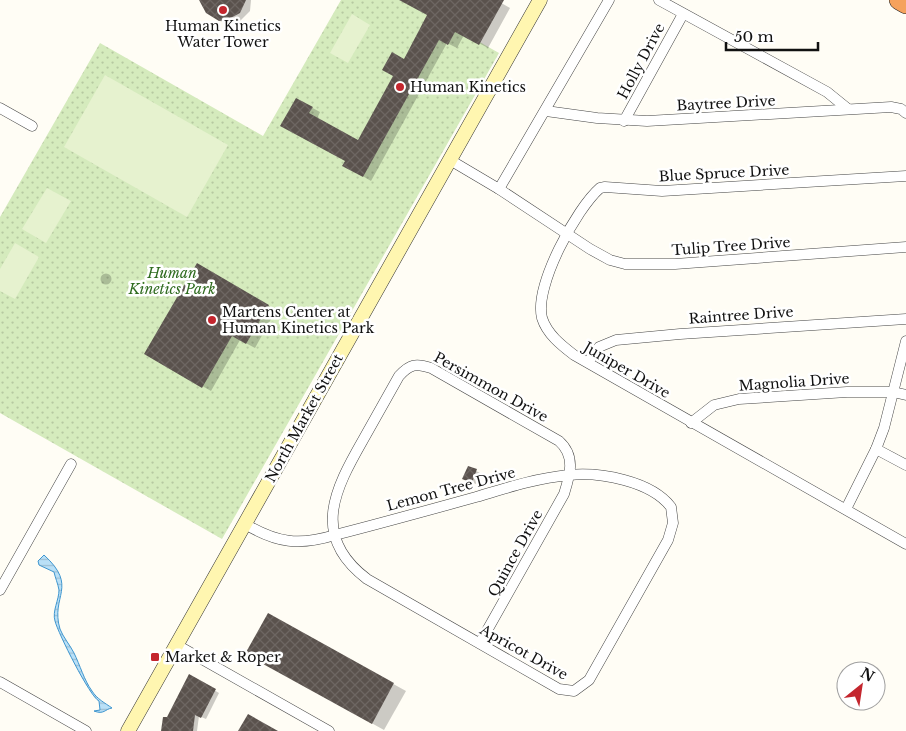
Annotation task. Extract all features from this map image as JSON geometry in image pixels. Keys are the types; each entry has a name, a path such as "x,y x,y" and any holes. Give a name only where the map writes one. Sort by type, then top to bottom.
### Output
{"highway":[{"path":"899,0 906,4"}],"main road":[{"name":"North Market Street","path":"128,731 540,0"}],"street":[{"path":"499,189 609,0"},
{"path":"659,0 827,92 848,109"},
{"name":"Holly Drive","path":"624,121 683,14"},
{"name":"Baytree Drive","path":"546,111 624,121 890,107 901,108 906,113"},
{"path":"0,108 32,126"},
{"path":"450,160 499,189 566,234"},
{"name":"Blue Spruce Drive","path":"566,234 594,193 605,187 671,190 906,176"},
{"name":"Tulip Tree Drive","path":"566,234 610,260 640,265 906,247"},
{"name":"Juniper Drive","path":"566,234 542,295 542,317 551,335 562,346 691,423 906,544"},
{"name":"Raintree Drive","path":"588,362 598,347 616,340 906,319"},
{"path":"846,509 876,449 906,341"},
{"name":"Persimmon Drive","path":"335,536 333,505 343,474 400,376 407,367 413,364 431,368 559,441 570,453 569,475"},
{"name":"Magnolia Drive","path":"691,423 714,405 739,399 847,392 893,392 906,395"},
{"path":"876,449 906,465"},
{"path":"0,590 71,464"},
{"name":"Lemon Tree Drive","path":"245,524 276,540 304,542 335,536 527,483 569,475 624,481 641,487 666,500"},
{"name":"Quince Drive","path":"480,643 564,494 569,475"},
{"name":"Apricot Drive","path":"335,536 340,549 357,571 559,690 574,691 589,680 668,540 674,515 666,500"},
{"path":"176,645 329,731"},
{"path":"0,682 86,731"}],"green space":[{"name":"Human Kinetics Park","path":"341,0 405,0 499,53 222,539 0,413 0,217 100,43 263,136"},
{"path":"352,14 370,25 348,63 330,53"},
{"path":"105,75 228,145 187,217 64,147"},
{"path":"47,188 71,201 46,243 22,229"},
{"path":"15,243 39,257 15,299 0,291 0,269"}],"water":[{"path":"44,555 60,575 62,584 58,608 60,629 92,691 99,699 112,708 110,709 100,712 94,711 100,710 99,701 82,677 57,628 54,613 59,590 54,572 39,565 38,561"}],"building":[{"name":"Human Kinetics Water Tower","path":"199,0 246,0 240,13 227,20 219,21 206,13"},
{"name":"Human Kinetics","path":"399,0 504,0 479,45 455,32 448,45 439,40 363,177 342,166 345,161 280,126 296,98 313,107 309,113 358,140 393,76 382,70 392,52 404,59 427,15"},
{"name":"Martens Center at Human Kinetics Park","path":"197,263 269,305 246,344 232,336 202,388 144,354"},
{"path":"468,466 477,469 472,483 462,479"},
{"path":"268,613 394,683 372,724 245,654"},
{"path":"189,674 216,689 201,718 195,715 193,731 161,731 163,717 167,717"},
{"path":"248,714 278,731 238,731"}],"place":[{"name":"Human Kinetics Water Tower","path":"223,10"},
{"name":"Human Kinetics","path":"400,87"},
{"name":"Martens Center at Human Kinetics Park","path":"212,320"},
{"name":"Market & Roper","path":"155,657"}]}
